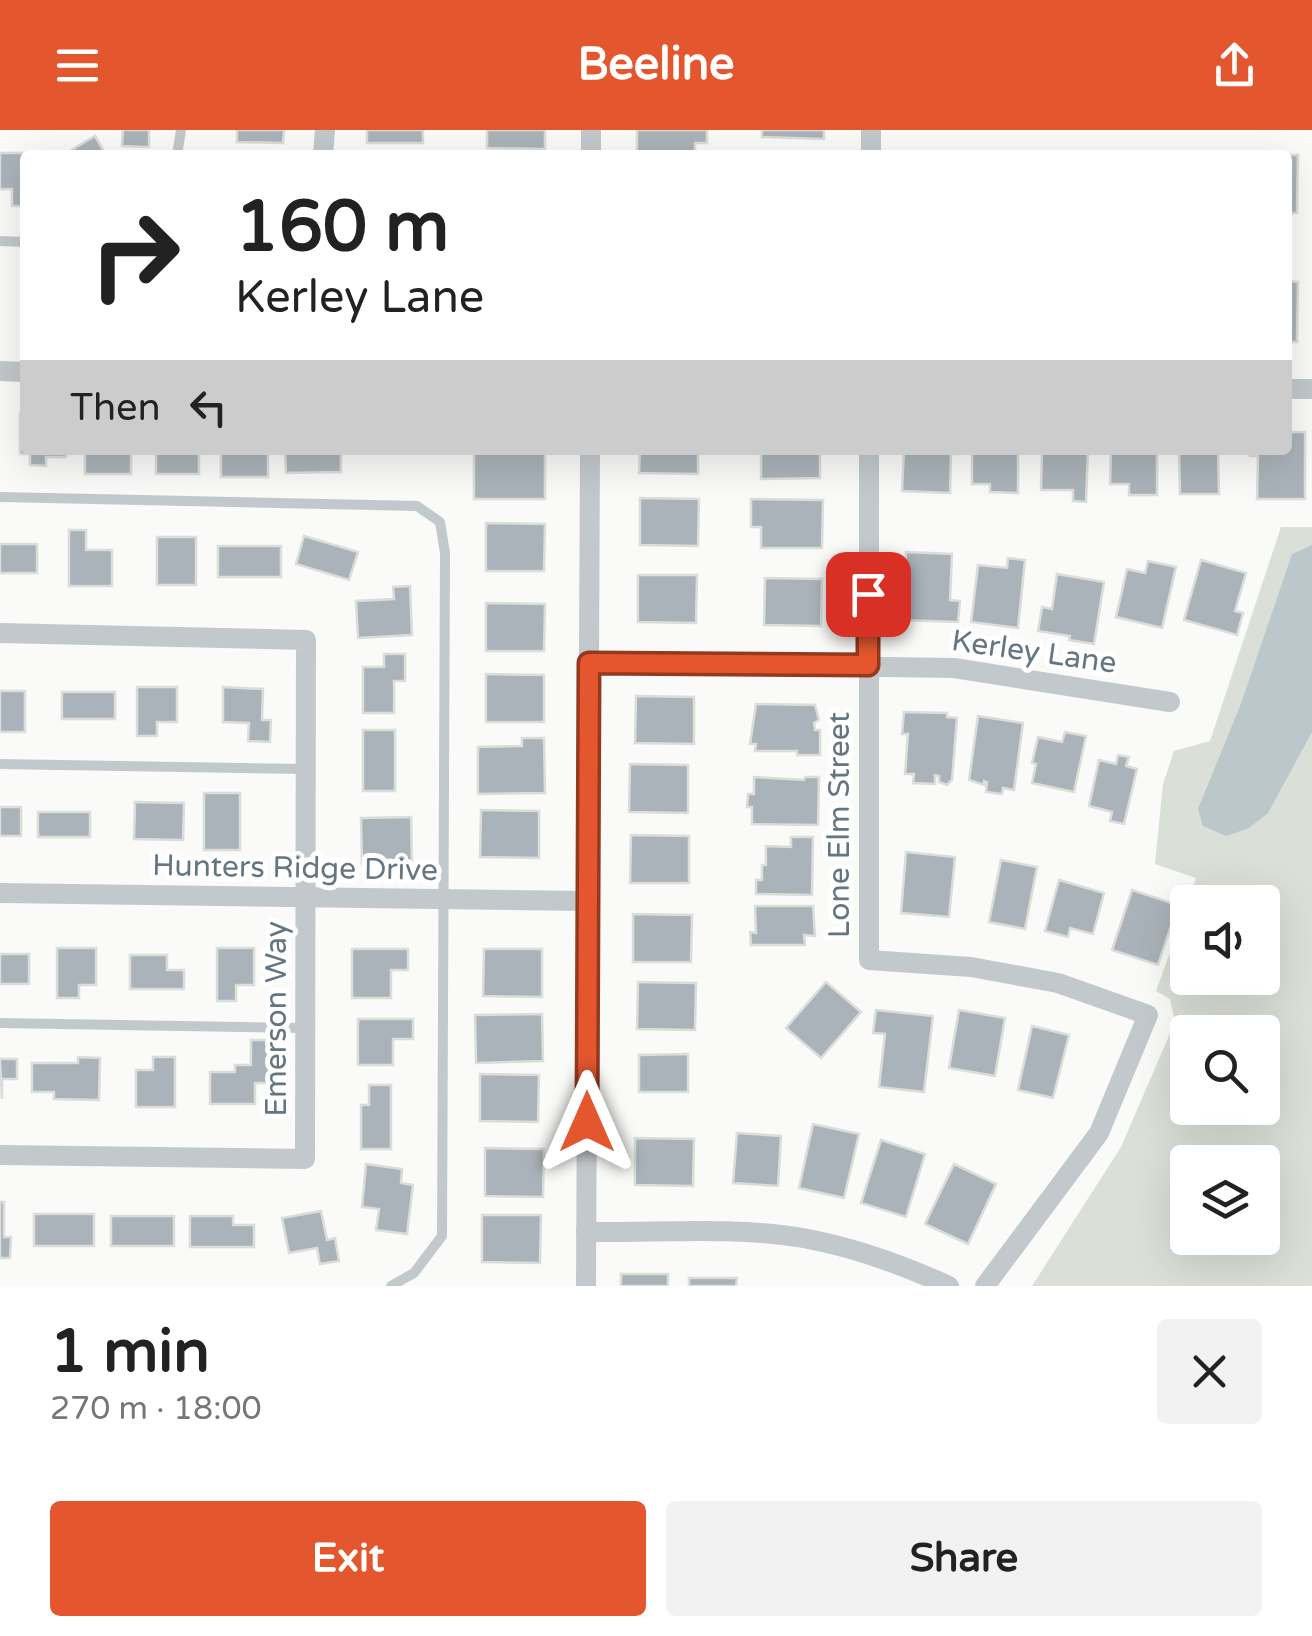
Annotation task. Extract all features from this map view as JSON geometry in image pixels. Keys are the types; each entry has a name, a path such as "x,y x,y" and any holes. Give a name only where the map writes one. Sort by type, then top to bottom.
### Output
{"street":[{"path":"586,1286 590,455"},
{"name":"Lone Elm Street","path":"868,455 869,960 971,966 1058,983 1148,1015 1100,1133 984,1286"},
{"name":"Emerson Way","path":"0,633 306,640 307,899 305,1159 0,1154"},
{"name":"Kerley Lane","path":"589,663 954,668 1170,702"},
{"name":"Hunters Ridge Drive","path":"0,893 589,901"},
{"path":"586,1232 736,1232 802,1238 864,1253 950,1286"}],"lane":[{"path":"0,497 417,506 440,522 445,553 442,1236 414,1273 392,1286"},
{"path":"0,764 306,769"},
{"path":"0,1023 304,1028"}],"shaded area":[{"path":"1281,527 1312,527 1312,1286 1032,1286 1121,1147 1170,1034 1170,1125 1280,1125 1280,1015 1173,1015 1170,999 1156,991 1170,952 1170,995 1280,995 1280,885 1194,885 1196,878 1155,864 1163,784 1174,751 1210,741"},
{"path":"1312,545 1312,732 1268,813 1249,828 1226,836 1203,826 1198,809 1242,701 1292,554"}],"building":[{"path":"123,130 149,130 149,147 122,146"},
{"path":"237,130 284,130 283,143 237,142"},
{"path":"367,130 423,130 423,143 367,143"},
{"path":"487,130 545,130 545,149 487,148"},
{"path":"637,130 707,130 707,143 695,143 695,150 637,150"},
{"path":"762,130 824,130 824,139 762,137"},
{"path":"95,136 103,150 71,150"},
{"path":"0,153 20,153 20,206 12,206 12,189 0,189"},
{"path":"1292,155 1298,155 1297,213 1292,213"},
{"path":"1292,281 1298,282 1297,342 1292,342"},
{"path":"1292,432 1305,432 1305,499 1257,499 1258,456 1250,456 1292,455"},
{"path":"30,455 66,455 46,457 46,466 30,465"},
{"path":"85,455 131,455 131,474 85,474"},
{"path":"156,455 199,455 199,474 156,474"},
{"path":"221,455 268,455 268,477 221,477"},
{"path":"285,455 341,455 341,472 286,473"},
{"path":"474,455 545,455 545,499 474,499"},
{"path":"640,455 698,455 698,474 639,473"},
{"path":"761,455 820,455 820,478 761,479"},
{"path":"904,455 951,455 950,493 902,491"},
{"path":"972,455 1018,455 1018,493 990,492 990,484 972,484"},
{"path":"1042,455 1088,455 1086,502 1073,501 1073,490 1041,490"},
{"path":"1111,455 1157,455 1157,495 1129,495 1129,484 1110,484"},
{"path":"1179,455 1218,455 1219,494 1180,494"},
{"path":"640,498 699,499 698,546 640,545"},
{"path":"751,499 823,500 822,548 761,548 761,527 751,527"},
{"path":"486,523 545,524 544,571 486,571"},
{"path":"69,530 86,530 86,550 112,550 112,586 69,586"},
{"path":"304,536 358,552 349,580 296,564"},
{"path":"157,537 196,537 196,585 157,585"},
{"path":"0,544 37,544 37,573 0,573"},
{"path":"218,546 281,546 281,577 218,577"},
{"path":"906,552 952,554 950,600 960,601 958,622 903,620"},
{"path":"1008,558 1025,560 1018,628 971,622 978,565 1007,568"},
{"path":"1201,560 1246,573 1235,611 1243,613 1237,635 1184,620"},
{"path":"1148,561 1176,567 1162,628 1116,617 1127,569 1145,573"},
{"path":"1057,574 1104,582 1094,644 1038,631 1042,607 1052,609"},
{"path":"638,575 697,575 696,623 638,622"},
{"path":"765,578 822,579 821,626 764,625"},
{"path":"410,586 412,635 358,638 356,601 394,599 393,587"},
{"path":"486,603 545,604 544,651 486,651"},
{"path":"384,654 405,654 405,681 394,681 394,713 363,713 363,667 384,667"},
{"path":"486,674 544,675 544,722 486,722"},
{"path":"137,687 177,687 177,722 157,722 157,736 137,736"},
{"path":"223,687 263,689 262,720 271,720 270,742 248,741 249,723 223,722"},
{"path":"0,691 25,691 25,732 0,732"},
{"path":"62,692 115,692 115,719 62,719"},
{"path":"636,696 694,697 694,744 635,743"},
{"path":"756,704 815,705 820,755 755,751 756,744 750,744"},
{"path":"904,712 947,713 947,717 957,718 952,780 947,785 935,775 935,784 913,783 914,774 905,774 908,734 902,734"},
{"path":"978,716 1023,723 1014,790 1003,788 1002,794 986,792 987,782 984,785 969,780"},
{"path":"363,730 395,730 395,791 363,791"},
{"path":"1065,732 1086,736 1074,792 1032,783 1038,737 1062,742"},
{"path":"522,738 544,738 545,793 478,794 478,747 522,746"},
{"path":"1118,755 1129,757 1126,766 1137,769 1124,824 1110,821 1112,812 1089,806 1099,760 1116,764"},
{"path":"630,764 688,765 688,813 629,812"},
{"path":"754,777 819,777 818,825 752,824 752,807 747,807 748,794 754,794"},
{"path":"204,793 240,793 240,850 204,850"},
{"path":"135,802 184,803 183,840 134,839"},
{"path":"0,807 21,807 21,836 0,836"},
{"path":"481,810 539,811 539,858 480,857"},
{"path":"38,812 90,812 90,837 38,837"},
{"path":"411,817 412,863 362,864 361,818"},
{"path":"631,835 689,836 689,883 630,883"},
{"path":"791,837 813,837 812,895 756,894 756,880 762,880 762,865 766,865 766,846 791,847"},
{"path":"906,852 955,857 949,917 901,913"},
{"path":"1001,860 1037,867 1025,929 989,922"},
{"path":"1059,880 1104,893 1093,934 1070,928 1068,937 1045,931"},
{"path":"1132,890 1170,902 1170,929 1158,965 1112,950"},
{"path":"755,906 813,906 815,936 804,935 805,945 751,945 750,932 756,933"},
{"path":"633,914 692,915 691,962 633,962"},
{"path":"57,948 96,948 96,985 79,985 79,998 57,998"},
{"path":"217,948 254,948 254,985 236,985 236,1001 217,1001"},
{"path":"352,949 408,949 408,970 391,970 391,998 352,998"},
{"path":"484,949 542,949 542,997 483,996"},
{"path":"0,954 29,954 29,984 0,984"},
{"path":"130,955 167,955 167,970 184,970 184,989 130,989"},
{"path":"638,982 696,983 695,1030 637,1029"},
{"path":"826,982 861,1012 821,1058 786,1028"},
{"path":"876,1010 933,1016 924,1092 879,1087 885,1034 873,1033"},
{"path":"959,1010 1005,1018 995,1076 949,1068"},
{"path":"542,1014 543,1061 476,1063 475,1015"},
{"path":"358,1019 413,1019 413,1039 393,1039 393,1065 358,1065"},
{"path":"1032,1026 1069,1035 1053,1098 1018,1090"},
{"path":"251,1040 272,1040 272,1083 255,1083 255,1104 210,1104 210,1072 235,1072 235,1065 251,1065"},
{"path":"688,1054 688,1092 639,1092 639,1055"},
{"path":"78,1057 100,1058 99,1100 54,1099 54,1092 32,1092 32,1063 78,1063"},
{"path":"153,1057 175,1057 175,1107 136,1107 136,1070 153,1070"},
{"path":"0,1059 17,1059 17,1079 2,1079 2,1099"},
{"path":"480,1074 539,1075 538,1122 480,1121"},
{"path":"369,1085 391,1085 391,1149 361,1149 361,1105 369,1105"},
{"path":"813,1124 859,1134 844,1198 799,1188"},
{"path":"737,1133 781,1136 778,1186 733,1183"},
{"path":"635,1138 694,1139 693,1186 635,1185"},
{"path":"881,1140 925,1154 906,1217 861,1203"},
{"path":"485,1148 544,1149 543,1197 485,1196"},
{"path":"366,1164 402,1169 401,1183 413,1185 407,1234 376,1230 379,1209 362,1207"},
{"path":"954,1164 996,1184 968,1244 925,1224"},
{"path":"0,1202 4,1202 4,1237 11,1237 10,1258 0,1258"},
{"path":"321,1211 327,1240 335,1238 339,1261 320,1264 317,1248 289,1253 282,1218"},
{"path":"34,1214 94,1214 94,1246 34,1246"},
{"path":"482,1215 541,1215 540,1263 482,1262"},
{"path":"111,1216 174,1216 174,1246 111,1246"},
{"path":"190,1216 233,1216 233,1225 254,1225 254,1247 190,1247"},
{"path":"621,1274 668,1274 668,1286 621,1286"},
{"path":"689,1278 737,1278 736,1286 689,1286"}],"route":[{"path":"587,1122 589,663 868,665 868,594"}]}
